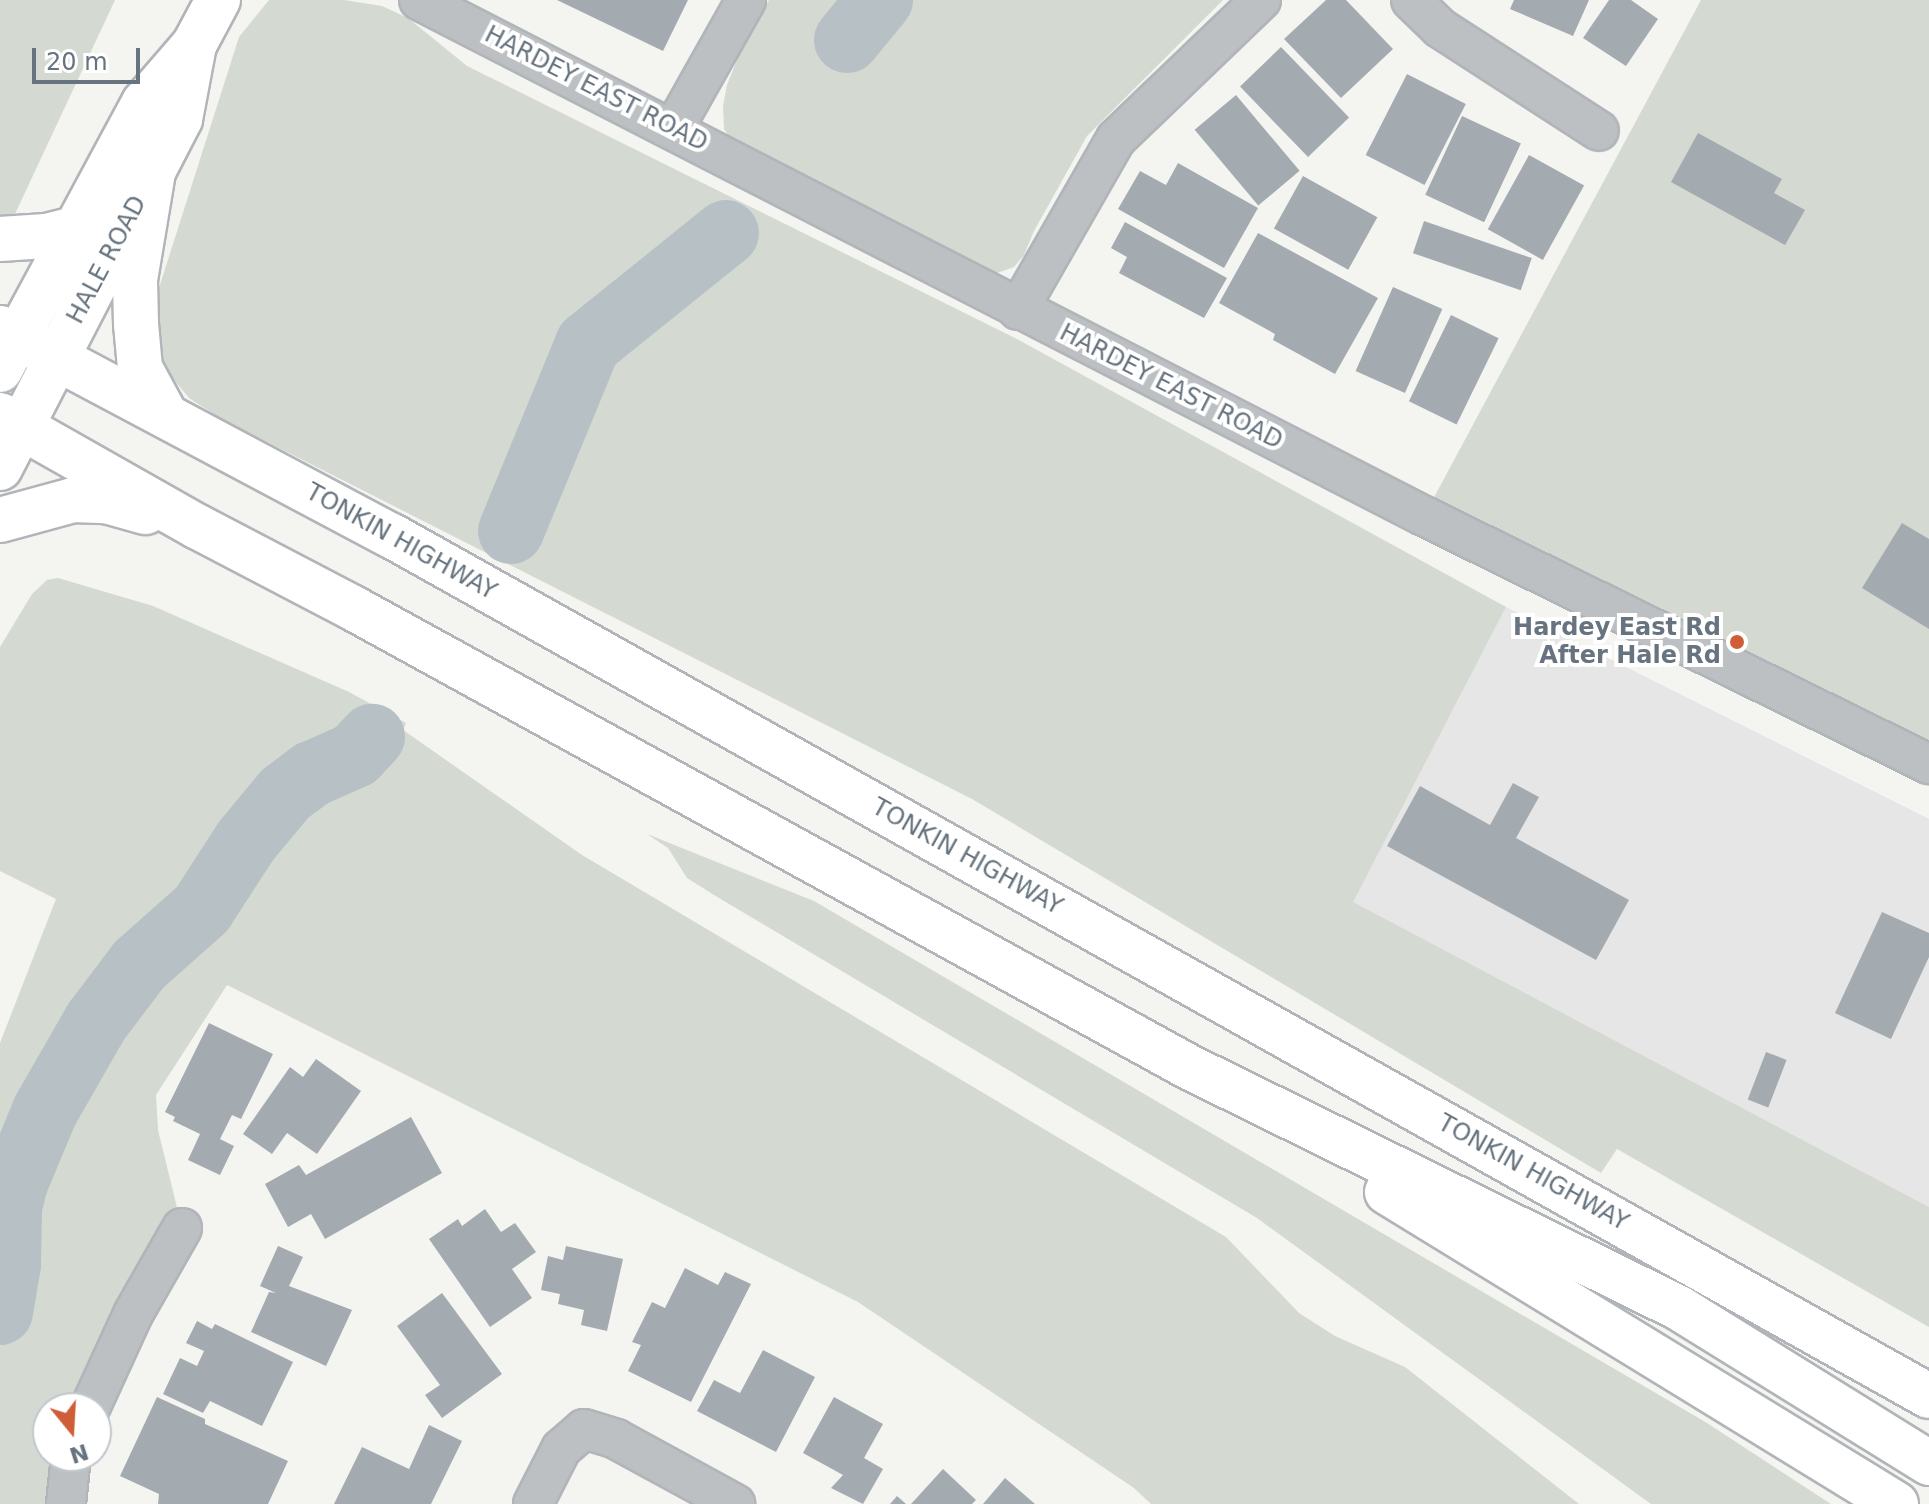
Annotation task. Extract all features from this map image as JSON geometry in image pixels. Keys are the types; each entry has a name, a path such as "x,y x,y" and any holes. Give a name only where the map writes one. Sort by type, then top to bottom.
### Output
{"main road":[{"name":"HALE ROAD","path":"0,468 10,421 19,348 77,228 144,103 194,45 218,0"},
{"name":"HALE ROAD","path":"19,348 153,172 180,119 194,45"},
{"path":"153,172 135,280 136,324 140,368 165,414"},
{"path":"0,239 46,236 77,228"},
{"name":"TONKIN HIGHWAY","path":"19,348 165,414 392,536 1929,1396"},
{"path":"10,421 198,527 353,608 1189,1067 1679,1308 1929,1463"},
{"path":"0,520 73,500 95,500 198,527"},
{"path":"1189,1067 1896,1504"}],"street":[{"name":"HARDEY EAST ROAD","path":"419,0 674,128 1018,310 1424,516 1929,764"},
{"path":"674,128 746,0"},
{"path":"1018,310 1116,139 1261,0"},
{"path":"1411,0 1440,28 1599,131"},
{"path":"97,1392 133,1314 182,1228"},
{"path":"533,1504 561,1449 584,1429 616,1439 735,1504"},
{"path":"66,1504 69,1472"}],"shaded area":[{"path":"0,0 115,0 0,246"},
{"path":"269,0 344,0 382,6 408,18 467,66 1015,338 1506,607 1353,902 1929,1207 1929,1327 1617,1149 1601,1173 972,799 220,418 189,398 167,371 156,338 159,288 239,37"},
{"path":"769,0 1223,0 1087,136 1024,255 1014,267 997,273 985,272 733,142 724,129 723,106 727,85 745,40"},
{"path":"1701,0 1929,0 1929,764 1424,516"},
{"path":"58,578 153,606 349,692 406,723 403,730 582,855 1226,1237 1299,1313 1335,1336 1405,1367 1579,1504 1151,1504 1134,1488 858,1302 227,985 156,1095 158,1130 182,1228 100,1392 32,1392 32,1472 69,1472 66,1504 0,1504 0,1043 56,899 0,871 0,647 32,594 47,580"},
{"path":"1506,607 1929,819 1929,1207 1352,902"},
{"path":"647,834 814,901 1707,1423 1831,1504 1651,1504 1257,1218 714,895 687,878 668,848"}],"building":[{"path":"557,0 688,0 663,51"},
{"path":"1326,0 1346,0 1393,49 1341,98 1284,39"},
{"path":"1514,0 1589,0 1573,36 1510,9"},
{"path":"1609,0 1631,0 1658,19 1626,66 1583,38"},
{"path":"1281,47 1349,117 1308,157 1240,87"},
{"path":"1407,74 1466,104 1424,185 1366,155"},
{"path":"1236,95 1300,171 1258,206 1195,130"},
{"path":"1462,116 1521,143 1484,222 1425,195"},
{"path":"1698,133 1782,179 1774,193 1805,210 1785,245 1671,182"},
{"path":"1529,155 1584,186 1543,260 1488,229"},
{"path":"1178,163 1258,208 1224,268 1118,209 1140,171 1166,185"},
{"path":"1303,176 1377,217 1348,270 1274,228"},
{"path":"1424,221 1532,258 1521,290 1413,253"},
{"path":"1125,222 1227,278 1204,318 1119,273 1127,257 1111,248"},
{"path":"1258,233 1378,298 1335,374 1273,340 1275,334 1219,303"},
{"path":"1393,287 1442,309 1405,393 1356,371"},
{"path":"1451,315 1499,338 1457,425 1409,401"},
{"path":"1902,523 1929,539 1929,629 1862,588"},
{"path":"1513,783 1539,797 1516,838 1629,900 1596,960 1387,846 1420,786 1490,825"},
{"path":"1882,912 1929,933 1929,957 1891,1039 1835,1013"},
{"path":"209,1023 273,1054 241,1119 232,1115 220,1139 234,1146 220,1175 188,1160 200,1134 173,1121 175,1117 165,1112"},
{"path":"1766,1052 1787,1060 1768,1107 1748,1100"},
{"path":"316,1059 361,1091 317,1154 287,1133 272,1154 243,1134 290,1067 303,1077"},
{"path":"411,1117 442,1173 325,1239 311,1214 288,1227 265,1184 299,1165 306,1175"},
{"path":"485,1209 501,1232 515,1223 536,1252 512,1269 532,1298 490,1327 429,1239 458,1219 462,1226"},
{"path":"278,1246 303,1257 289,1286 352,1310 326,1366 251,1332 269,1292 276,1293 260,1286"},
{"path":"566,1246 623,1259 607,1331 581,1325 584,1310 558,1304 560,1294 541,1290 548,1256 563,1260"},
{"path":"685,1268 718,1285 725,1272 751,1284 691,1402 628,1371 641,1345 632,1342 652,1302 665,1308"},
{"path":"442,1293 502,1374 442,1418 425,1395 440,1385 397,1326"},
{"path":"197,1321 212,1329 215,1324 293,1362 262,1426 210,1401 203,1413 163,1394 180,1358 197,1366 204,1351 186,1343"},
{"path":"763,1350 815,1377 776,1452 697,1411 714,1380 740,1393"},
{"path":"157,1397 205,1419 205,1424 288,1461 268,1504 158,1504 159,1494 120,1476"},
{"path":"834,1397 883,1424 864,1458 883,1469 863,1504 831,1488 843,1475 803,1453"},
{"path":"429,1425 462,1441 431,1504 334,1504 362,1447 409,1469"},
{"path":"943,1469 976,1500 972,1504 911,1504"},
{"path":"1005,1478 1035,1504 983,1504"},
{"path":"897,1496 906,1504 890,1504"}],"waterway":[{"path":"847,40 880,0"},
{"path":"511,531 588,344 726,233"},
{"path":"0,1312 8,1264 9,1207 15,1183 45,1111 96,1022 139,965 202,909 246,841 285,794 312,774 355,755 372,737"}],"place":[{"name":"Hardey East Rd After Hale Rd","path":"1737,642"}]}
